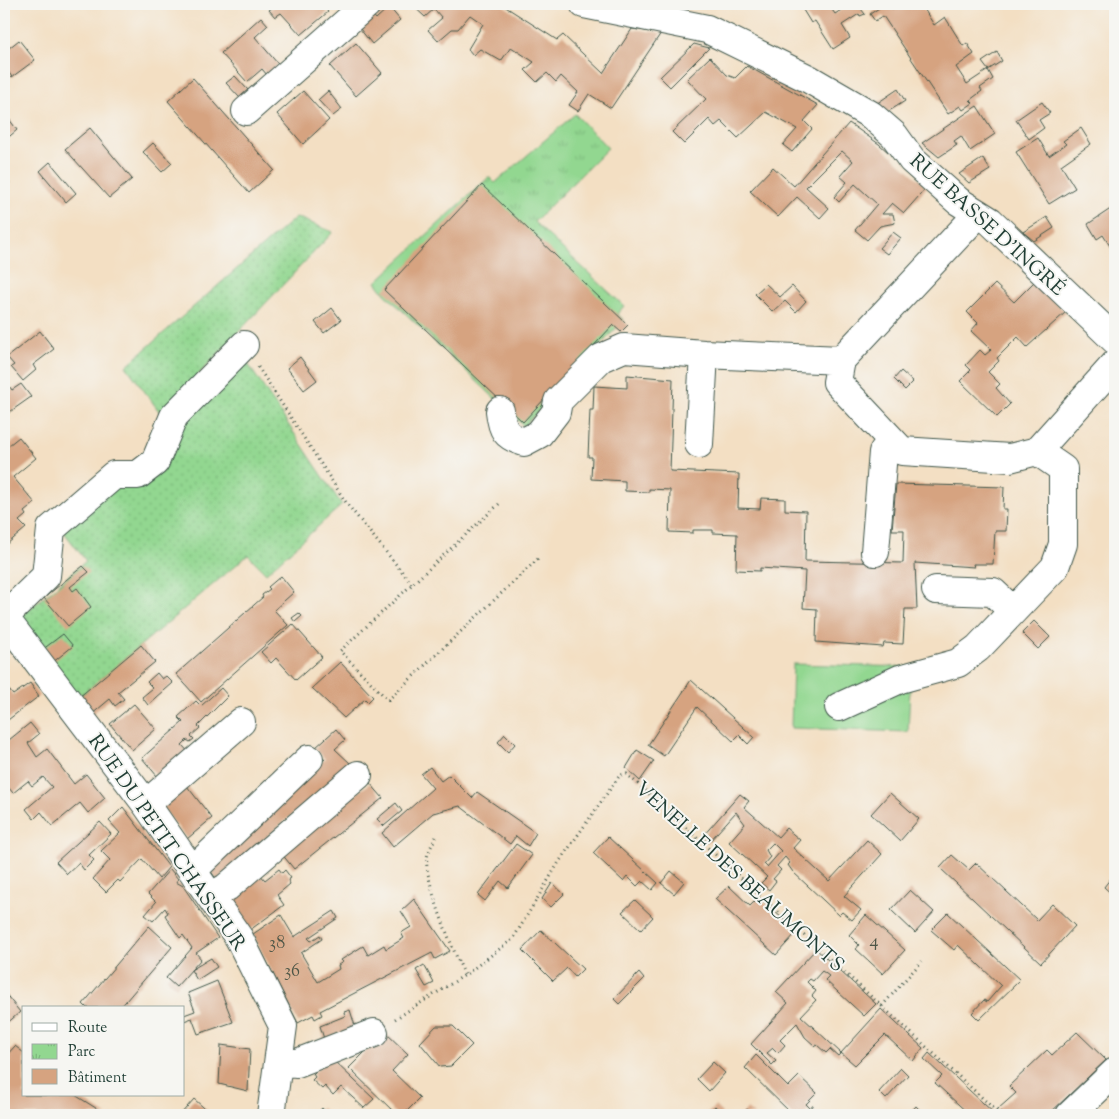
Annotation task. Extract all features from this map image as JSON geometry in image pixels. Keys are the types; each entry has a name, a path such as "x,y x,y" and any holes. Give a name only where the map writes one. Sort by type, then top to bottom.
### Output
{"street":[{"path":"246,111 368,4"},
{"name":"RUE BASSE D'INGRÉ","path":"584,4 707,29 809,79 871,115 894,135 912,160 958,201 990,221 1115,340"},
{"path":"978,214 842,360 837,382 902,451 1010,458 1037,451 1115,364"},
{"path":"4,617 46,576 51,529 114,475 138,475 155,462 174,416 244,346"},
{"path":"500,411 502,428 509,437 524,442 539,434 556,412 558,401 601,358 624,348 704,354 842,360"},
{"path":"699,444 704,354"},
{"path":"875,552 884,452 891,440"},
{"path":"838,706 900,678 958,663 978,648 1012,610 1055,567 1063,544 1062,468 1037,451"},
{"path":"936,590 993,592 1012,610"},
{"name":"RUE DU PETIT CHASSEUR","path":"4,617 146,804 240,938 283,1026 271,1115"},
{"path":"146,804 241,722"},
{"path":"192,870 309,759"},
{"path":"211,897 227,887 358,775"},
{"path":"279,1061 297,1063 374,1033"},
{"path":"1084,1111 1115,1072"}],"path":[{"path":"244,346 347,504 412,584"},
{"path":"499,504 340,650 388,700 540,557"},
{"name":"VENELLE DES BEAUMONTS","path":"374,1033 465,974 513,939 559,862 620,776 627,774 1001,1115"},
{"path":"436,837 426,859 429,877 453,952 465,974"},
{"path":"882,1006 922,961"},
{"path":"812,1106 822,1115"}],"green space":[{"path":"575,114 608,148 534,222 624,306 617,314 624,320 524,426 385,294 376,282 489,177 495,183"},
{"path":"296,217 333,232 161,414 126,366"},
{"path":"242,355 342,505 266,573 248,555 78,698 18,619 86,561 60,527 119,478"},
{"path":"793,664 911,667 908,732 791,728"}],"building":[{"path":"277,4 321,4 328,12 301,35 281,13 275,17 269,10"},
{"path":"411,4 501,4 557,40 563,35 603,73 632,29 661,33 611,108 589,94 578,111 569,105 578,92 561,76 556,82 547,73 537,82 525,70 534,62 511,47 501,61 480,49 473,55 468,49 483,24 470,15 458,29 452,29 438,41 428,30 442,18 434,9 425,17"},
{"path":"812,4 828,4 835,14 850,4 857,4 865,14 860,16 859,14 842,25 850,38 833,49 815,21 811,23 803,10"},
{"path":"888,4 892,9 901,4 921,4 934,25 945,17 963,46 967,43 974,54 956,67 967,84 988,70 993,79 980,88 982,91 970,100 973,103 963,110 960,106 948,114 883,16 875,21 870,14"},
{"path":"389,7 400,20 372,44 356,24 370,12 376,19"},
{"path":"261,17 268,25 255,37 278,64 267,75 262,69 247,82 221,53"},
{"path":"19,40 35,60 12,77 4,66 4,52"},
{"path":"356,43 382,73 356,96 330,66"},
{"path":"694,44 709,48 670,87 660,77"},
{"path":"997,52 1002,61 988,70 982,62"},
{"path":"710,57 727,75 735,78 747,66 818,105 804,121 812,129 792,152 783,145 797,129 766,112 738,138 721,121 715,126 709,119 684,144 672,132 706,99 687,79"},
{"path":"235,76 248,90 240,98 226,83"},
{"path":"193,78 274,170 249,193 168,101"},
{"path":"898,89 905,101 886,113 876,104"},
{"path":"303,91 329,120 303,144 277,114"},
{"path":"328,91 342,109 333,116 318,100"},
{"path":"1042,102 1050,113 1039,120 1044,128 1029,139 1016,120"},
{"path":"977,106 995,134 970,151 961,136 954,141 957,145 939,157 922,143"},
{"path":"4,112 17,130 4,141"},
{"path":"849,123 879,144 927,187 904,213 892,203 882,214 893,214 895,223 880,226 867,240 855,230 877,204 855,184 839,202 834,197 847,182 840,176 853,161 842,151 806,187 829,208 820,218 797,197 778,217 750,191 773,167 794,186"},
{"path":"90,128 132,179 109,198 65,149"},
{"path":"1081,128 1091,144 1061,165 1075,188 1049,204 1016,152 1038,138 1049,156 1066,144 1063,141"},
{"path":"153,143 172,163 162,172 143,152"},
{"path":"983,158 990,170 969,183 959,174"},
{"path":"50,162 76,193 66,202 40,171"},
{"path":"4,175 10,183 4,188"},
{"path":"482,185 628,325 621,332 613,325 523,422 384,290"},
{"path":"1115,206 1115,254 1103,235 1097,239 1088,224"},
{"path":"1047,217 1054,228 1034,241 1023,232"},
{"path":"893,232 901,238 887,254 879,248"},
{"path":"1034,282 1066,312 1027,347 1018,337 997,358 999,361 988,372 1000,384 996,388 1010,404 997,417 960,381 971,370 966,365 980,350 985,355 991,350 971,331 978,323 967,312 995,284 1014,302"},
{"path":"766,284 780,297 792,286 806,301 796,312 785,301 773,312 755,294"},
{"path":"4,295 9,303 4,307"},
{"path":"332,308 341,320 324,333 315,322"},
{"path":"40,331 54,349 33,365 36,370 23,381 11,367 14,365 7,357"},
{"path":"300,357 317,380 304,390 287,368"},
{"path":"901,371 913,382 905,390 894,379"},
{"path":"627,375 673,379 670,471 739,474 738,508 760,509 761,498 785,499 785,510 806,511 805,561 903,563 904,530 892,530 896,484 1004,487 1003,509 1007,509 1006,531 995,531 993,564 973,564 974,567 915,563 917,609 905,609 903,644 884,643 883,647 816,642 817,609 803,608 805,571 760,568 760,571 736,570 737,534 713,533 713,530 693,530 693,533 669,532 670,490 649,489 649,492 625,491 625,481 591,479 592,457 588,457 590,410 593,410 594,386 627,388"},
{"path":"4,379 12,390 21,384 31,397 4,416"},
{"path":"19,437 36,458 13,477 35,503 24,512 26,515 19,521 26,528 7,544 4,540 4,449"},
{"path":"83,566 89,572 70,587 73,591 77,588 91,607 68,626 44,598"},
{"path":"281,576 294,592 274,610 288,625 201,702 176,674 263,597 262,595 270,589 268,587"},
{"path":"299,613 302,616 295,622 292,618"},
{"path":"1034,621 1050,637 1038,649 1022,633"},
{"path":"293,624 322,657 296,680 276,658 271,663 261,652"},
{"path":"63,634 73,646 52,663 42,650"},
{"path":"141,645 155,662 118,692 124,699 115,706 110,699 91,715 78,698"},
{"path":"340,662 373,697 368,702 365,699 344,718 312,688"},
{"path":"157,673 162,679 166,676 173,683 148,705 142,697 153,688 147,682"},
{"path":"691,680 754,737 748,744 739,735 733,741 697,707 664,756 648,745"},
{"path":"30,683 39,696 4,723 4,684 13,695"},
{"path":"221,688 228,696 198,726 200,728 191,736 194,739 190,742 187,740 182,745 192,756 162,782 142,758 183,722 178,717 196,701 201,706"},
{"path":"134,704 156,729 132,750 110,724"},
{"path":"30,723 39,734 28,743 37,757 47,749 74,784 86,774 105,798 88,813 80,803 52,826 41,812 34,819 26,809 52,787 43,777 32,786 28,781 13,793 4,782 4,744"},
{"path":"336,729 345,740 335,749 351,764 217,880 207,866 325,759 315,748"},
{"path":"505,734 515,744 508,752 498,742"},
{"path":"637,750 654,761 640,781 626,768"},
{"path":"430,767 441,781 449,775 472,798 477,792 536,833 528,846 516,836 510,844 460,806 433,813 393,847 382,833 433,788 421,774"},
{"path":"183,781 212,818 187,839 158,802"},
{"path":"370,783 383,798 294,869 281,853"},
{"path":"890,793 919,819 900,841 871,814"},
{"path":"740,794 749,801 744,807 778,837 786,828 800,840 793,848 829,881 867,840 882,854 844,896 861,910 852,920 842,912 839,915 793,872 788,865 790,863 785,857 777,866 781,870 773,879 776,881 769,890 761,883 767,877 729,842 745,824 736,812 708,843 702,837","holes":["773,843 781,851 767,867 764,864 770,857 766,850"]},
{"path":"396,803 402,811 384,826 377,819"},
{"path":"123,807 169,867 159,879 142,859 120,882 118,880 106,892 93,879 110,860 101,851 120,833 109,821"},
{"path":"100,822 111,834 89,855 94,860 84,870 79,863 67,874 56,862"},
{"path":"608,837 658,883 652,890 642,881 637,886 627,876 623,881 593,853"},
{"path":"516,844 532,855 508,888 500,881 485,901 478,895"},
{"path":"952,855 969,870 976,863 1037,920 1052,904 1075,926 1041,963 940,868"},
{"path":"170,869 178,879 176,882 183,886 218,938 196,953 201,959 176,987 166,978 192,948 183,935 180,938 169,922 165,915 168,913 165,908 153,921 145,915 156,902 148,894"},
{"path":"279,869 282,873 285,870 291,878 288,880 290,884 277,895 284,905 250,930 228,897 258,872 265,880"},
{"path":"671,871 684,882 674,894 661,883"},
{"path":"1115,875 1115,897 1104,887"},
{"path":"552,883 564,894 551,907 542,899"},
{"path":"729,886 750,906 759,897 797,932 776,955 715,899"},
{"path":"910,890 934,912 915,933 891,910"},
{"path":"414,899 450,951 435,959 432,953 320,1011 322,1015 315,1019 313,1015 298,1023 253,934 281,915 294,937 334,911 338,918 308,938 311,941 320,935 322,939 301,953 318,982 339,969 338,965 343,962 341,960 363,946 368,955 384,945 386,949 404,938 401,933 411,927 401,911"},
{"path":"635,900 653,917 641,930 622,912"},
{"path":"948,913 1020,980 979,1020 972,1013 984,1000 987,1002 1001,986 958,945 954,950 931,930"},
{"path":"866,915 905,950 883,974 856,949 859,945 849,935"},
{"path":"149,926 172,947 122,1006 85,1006 83,1004"},
{"path":"541,930 583,969 575,977 567,968 553,981 522,950"},
{"path":"816,949 876,1004 864,1016 825,980 829,976 822,971 813,981 810,979 807,982 816,991 812,996 816,1000 801,1016 841,1053 838,1056 830,1049 826,1053 817,1045 815,1046 805,1037 797,1023 780,1040 785,1045 778,1053 773,1048 767,1053 776,1061 772,1065 751,1044 788,1003 776,992"},
{"path":"211,958 217,967 197,980 191,970"},
{"path":"424,965 434,983 426,987 416,970"},
{"path":"639,973 644,979 619,1004 614,999"},
{"path":"217,981 233,1022 198,1034 192,1018 185,1021 185,1015 195,1011 188,993"},
{"path":"4,992 20,1012 4,1026"},
{"path":"881,1009 923,1048 913,1061 885,1035 855,1065 841,1053"},
{"path":"350,1010 356,1029 325,1042 320,1026 345,1016 344,1012"},
{"path":"436,1026 453,1026 472,1045 451,1066 440,1067 420,1043"},
{"path":"385,1032 408,1054 392,1071 420,1098 403,1115 397,1115 349,1068"},
{"path":"1077,1032 1106,1060 1048,1115 1004,1115 998,1109 1016,1093 1009,1086 1047,1050 1052,1055"},
{"path":"221,1045 250,1049 248,1091 219,1084"},
{"path":"15,1046 22,1051 22,1096 77,1096 107,1115 4,1115 4,1058"},
{"path":"929,1053 996,1115 970,1115 935,1083 942,1076 924,1059"},
{"path":"756,1055 788,1087 799,1076 817,1093 806,1104 810,1108 804,1115 793,1115 745,1068"},
{"path":"333,1060 374,1099 364,1108 341,1087 333,1095 325,1086 322,1089 312,1080 315,1077 313,1074 325,1062"},
{"path":"713,1062 725,1073 709,1091 697,1079"},
{"path":"901,1068 908,1075 886,1099 879,1092"},
{"path":"194,1099 212,1115 180,1115"},
{"path":"715,1106 722,1113 720,1115 706,1115"},
{"path":"916,1106 925,1115 908,1115"},
{"path":"322,1108 329,1115 315,1115"},
{"path":"747,1109 754,1115 741,1115"}]}
